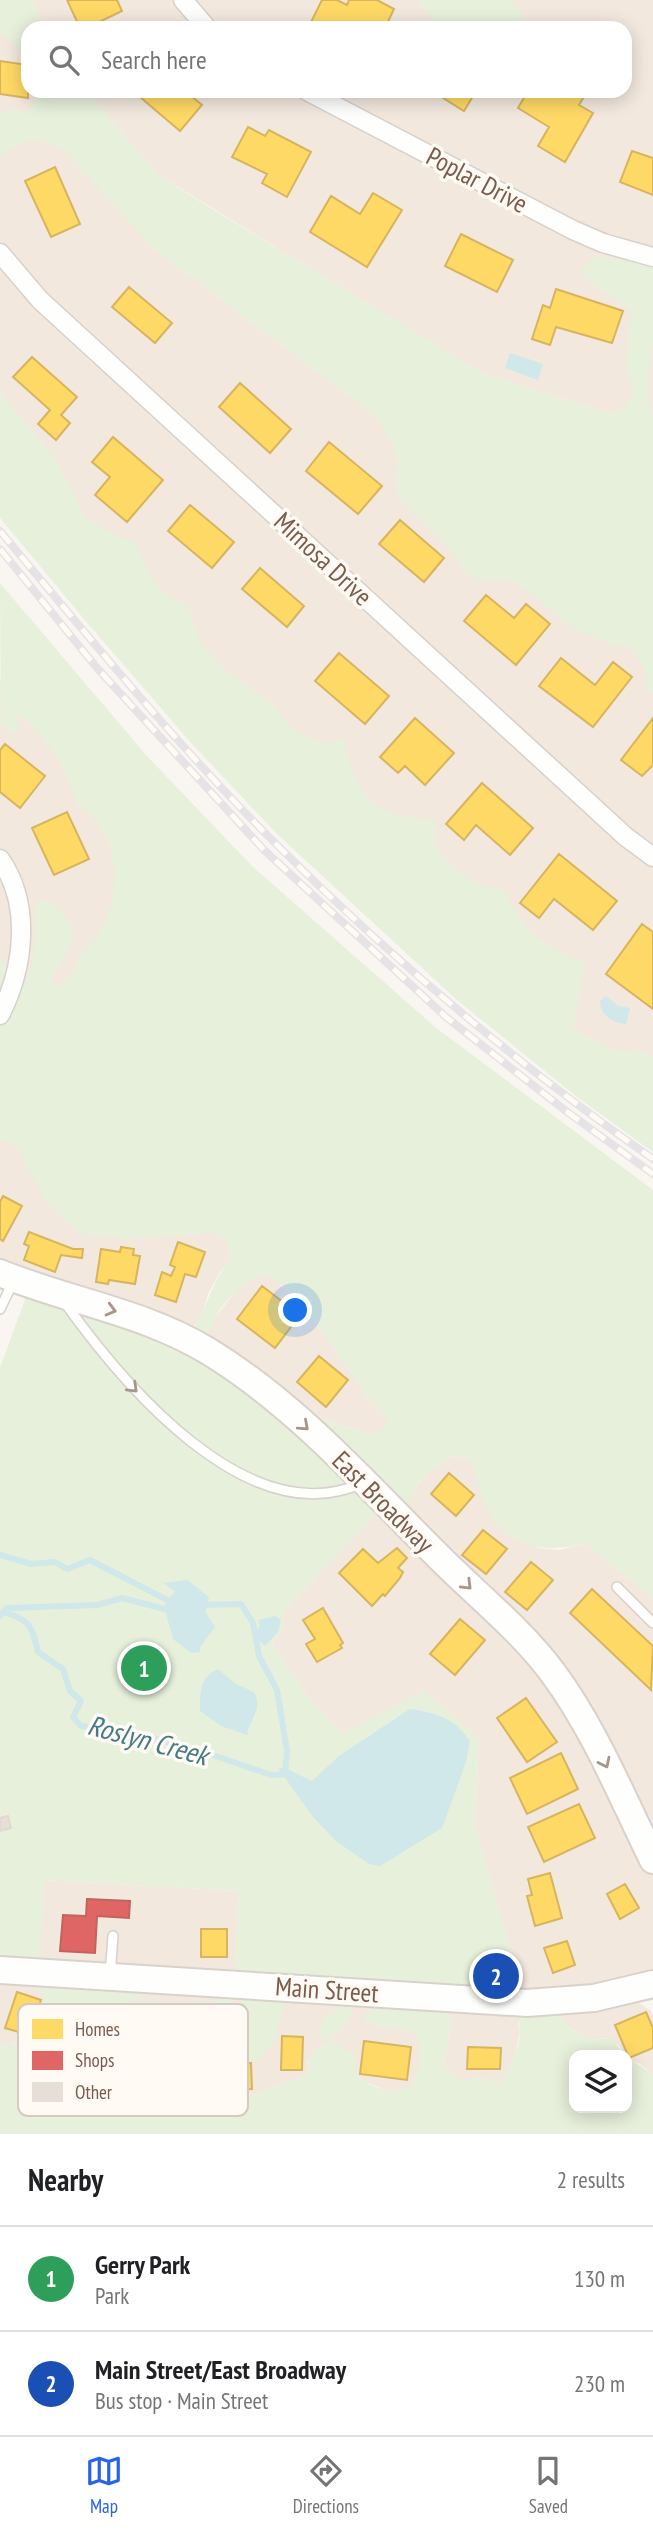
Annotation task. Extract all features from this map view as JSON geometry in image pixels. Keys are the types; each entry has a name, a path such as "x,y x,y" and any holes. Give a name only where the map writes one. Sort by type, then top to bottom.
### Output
{"main road":[{"name":"East Broadway","path":"7,1276 60,1296 131,1316 207,1350 298,1420 364,1482 552,1672 589,1730 653,1860"},
{"name":"Main Street","path":"0,1970 527,2003 594,1998 653,1984"}],"street":[{"path":"183,0 201,21"},
{"name":"Poplar Drive","path":"320,98 573,230 603,243 653,257"},
{"name":"Mimosa Drive","path":"0,253 51,309 626,838 653,857"},
{"path":"0,859 16,894 21,942 12,992 0,1015"}],"lane":[{"path":"0,1309 7,1276"},
{"path":"60,1296 121,1377 163,1418 213,1456 262,1485 309,1494 343,1492 364,1482"},
{"path":"617,1587 653,1623"},
{"path":"110,1978 113,1936"}],"shaded area":[{"path":"0,0 653,0 653,431 610,413 486,375 443,350 157,174 92,98 632,98 632,21 21,21 21,98 57,98 153,248 653,625 653,1087 575,1042 0,473"},
{"path":"0,678 117,809 131,871 45,1201 59,1213 139,1239 217,1232 227,1241 233,1258 220,1272 208,1294 204,1309 195,1325 197,1332 212,1327 213,1320 240,1286 255,1276 267,1274 299,1299 369,1399 387,1415 388,1423 384,1431 374,1435 305,1414 0,1273"},
{"path":"451,1456 468,1458 479,1477 483,1496 502,1530 539,1548 560,1550 586,1543 653,1598 653,1984 639,2003 651,2011 653,2018 653,2074 639,2063 632,2062 632,2050 622,2050 618,2044 606,2038 590,2040 571,2029 560,2017 562,2009 518,2022 520,2032 514,2059 500,2084 481,2078 459,2080 443,2065 452,2022 433,2008 374,2007 366,2020 371,2024 415,2032 420,2041 420,2067 413,2087 392,2093 355,2074 308,2061 307,2075 248,2095 248,2004 123,2004 154,1992 34,1983 43,1996 44,2004 18,2004 18,2042 0,2046 0,1970 38,1973 44,1880 239,1891 234,1984 526,2003 475,1827 479,1738 424,1692 343,1734 310,1700 272,1644 283,1628 284,1610 386,1504 409,1508 409,1496 427,1474"}],"green space":[{"path":"0,0 34,0 39,21 21,21 21,50 0,33"},
{"path":"418,0 508,0 522,11 524,21 432,21"},
{"path":"92,98 157,174 204,204 486,375 610,413 621,409 632,398 626,358 631,312 597,288 580,269 594,257 653,262 653,344 648,381 653,419 653,692 647,692 646,674 631,647 612,644 580,632 517,583 500,579 482,580 468,575 446,545 401,501 396,487 398,464 393,444 374,415 153,248 65,151 46,142 31,141 16,145 0,156 0,113 28,109 36,100"},
{"path":"0,392 55,458 86,518 117,537 135,542 149,572 161,589 168,596 188,605 199,640 223,668 271,703 295,732 329,744 344,740 355,777 362,791 372,801 397,815 436,819 435,846 450,864 474,881 506,890 511,904 526,927 546,944 585,962 573,1028 612,1051 640,1050 653,1058 653,1152 577,1097 457,1000 278,835 192,744 84,619 0,518"},
{"path":"0,583 146,755 251,865 435,1027 653,1190 653,1598 586,1543 545,1548 520,1542 509,1535 490,1514 468,1458 451,1456 418,1485 410,1499 409,1508 386,1504 285,1609 283,1628 272,1644 310,1700 343,1734 424,1691 479,1738 475,1827 527,2003 234,1984 239,1891 44,1880 39,1973 155,1993 126,2004 44,2004 40,1992 34,1986 0,1970 0,1368 30,1286 131,1316 304,1414 374,1435 385,1428 387,1422 387,1415 369,1399 299,1299 267,1274 259,1276 233,1294 219,1311 212,1327 205,1332 197,1332 196,1321 220,1275 233,1258 227,1241 217,1233 139,1239 80,1234 45,1201 16,1145 0,1139 0,959 6,966 16,996 32,965 35,906 39,900 49,901 69,921 73,930 70,946 52,978 53,986 62,985 103,927 110,911 114,876 113,858 108,842 90,814 76,805 68,778 55,754 17,713 17,732 9,731 1,723"},
{"path":"247,1994 283,1999 278,2035 258,2061 248,2059 248,2004 239,2004"},
{"path":"216,1996 230,1998 235,2004 210,2004"},
{"path":"345,2004 352,2009 348,2022 328,2041 320,2039 322,2023 335,2009"},
{"path":"374,2007 433,2008 448,2013 452,2022 443,2065 459,2079 481,2078 500,2084 517,2048 520,2012 562,2009 560,2017 571,2029 590,2040 612,2038 620,2050 569,2050 569,2113 632,2113 632,2061 653,2074 653,2134 0,2134 0,2046 18,2043 18,2116 248,2116 248,2095 307,2075 313,2054 320,2046 332,2041 353,2054 357,2064 355,2074 369,2084 389,2090 413,2087 420,2060 415,2032 371,2024 364,2014"}],"water":[{"path":"510,353 543,364 538,380 505,368"},
{"path":"606,996 618,1006 630,1008 626,1024 612,1020 602,1010 600,1001"},
{"path":"187,1580 209,1597 205,1611 215,1627 200,1647 200,1652 191,1653 173,1639 164,1606 175,1591 163,1583"},
{"path":"275,1616 281,1620 278,1632 265,1646 254,1636 260,1625 258,1620"},
{"path":"218,1669 236,1684 254,1692 257,1709 247,1735 221,1726 200,1711 204,1681"},
{"path":"410,1709 437,1715 458,1727 470,1741 466,1762 442,1828 380,1866 369,1864 336,1841 313,1817 278,1768 287,1769 312,1781 339,1756"}],"building: Homes":[{"path":"67,0 117,0 122,11 101,21 77,21"},
{"path":"322,0 337,0 347,5 349,0 377,0 394,9 388,21 312,21"},
{"path":"0,61 21,64 21,97 0,94"},
{"path":"141,98 194,98 202,105 180,131"},
{"path":"443,98 472,98 464,111"},
{"path":"524,98 583,98 579,105 593,113 565,162 538,146 549,127 518,108"},
{"path":"248,127 265,136 269,130 311,152 287,197 262,183 267,174 232,157"},
{"path":"632,151 653,158 653,195 620,182"},
{"path":"55,167 80,224 51,237 25,181"},
{"path":"373,193 402,210 367,267 310,232 331,196 360,214"},
{"path":"461,234 513,260 497,292 445,266"},
{"path":"129,287 172,323 155,343 112,307"},
{"path":"556,289 623,311 612,343 556,327 550,345 532,339 543,305 550,308"},
{"path":"32,357 77,397 61,415 70,423 56,440 38,424 50,410 13,377"},
{"path":"240,383 291,429 270,453 219,407"},
{"path":"113,437 163,480 127,522 95,495 110,477 92,462"},
{"path":"329,442 382,486 358,514 306,471"},
{"path":"190,505 234,542 212,568 168,531"},
{"path":"400,520 444,558 424,582 379,544"},
{"path":"260,568 304,606 287,627 242,589"},
{"path":"486,595 514,618 526,604 550,624 516,665 464,621"},
{"path":"339,653 389,696 365,724 315,681"},
{"path":"561,658 595,685 613,662 632,677 593,727 539,686"},
{"path":"415,718 454,753 425,785 405,766 398,773 380,757"},
{"path":"653,718 653,765 642,776 621,760"},
{"path":"5,744 45,776 20,808 0,792 0,750"},
{"path":"482,783 533,828 510,855 476,825 464,840 446,824"},
{"path":"67,812 89,859 54,875 32,828"},
{"path":"559,854 617,901 593,930 554,899 539,918 520,903"},
{"path":"642,924 653,932 653,1009 606,974"},
{"path":"3,1196 22,1206 3,1241 0,1239 0,1202"},
{"path":"29,1232 73,1249 83,1249 82,1258 61,1255 55,1272 24,1260 29,1246 24,1244"},
{"path":"178,1242 205,1252 196,1277 185,1274 176,1302 155,1295 162,1272 171,1276 175,1267 170,1265"},
{"path":"121,1247 134,1249 133,1255 140,1256 135,1284 109,1280 108,1284 96,1282 101,1249 120,1252"},
{"path":"262,1286 300,1315 275,1348 237,1319"},
{"path":"319,1356 348,1380 326,1407 297,1382"},
{"path":"449,1473 474,1495 456,1516 431,1494"},
{"path":"483,1530 507,1549 486,1574 462,1555"},
{"path":"397,1548 407,1558 398,1568 403,1572 385,1596 383,1594 372,1606 339,1573 363,1549 378,1563"},
{"path":"531,1562 553,1580 527,1610 505,1592"},
{"path":"592,1589 653,1646 651,1690 570,1613"},
{"path":"323,1608 343,1643 340,1645 342,1648 317,1662 306,1644 315,1639 303,1620"},
{"path":"460,1619 485,1640 455,1675 430,1654"},
{"path":"526,1698 557,1742 527,1762 497,1718"},
{"path":"561,1753 578,1789 527,1814 510,1778"},
{"path":"579,1804 595,1838 544,1862 528,1827"},
{"path":"550,1873 562,1918 535,1926 527,1896 532,1895 528,1879"},
{"path":"625,1884 639,1908 620,1919 607,1894"},
{"path":"201,1929 227,1929 227,1957 201,1957"},
{"path":"567,1941 575,1965 553,1973 544,1948"},
{"path":"17,1992 41,2000 40,2004 18,2004 18,2032 5,2028"},
{"path":"646,2012 653,2028 653,2048 632,2057 632,2050 626,2050 615,2025"},
{"path":"282,2036 303,2037 302,2070 281,2070"},
{"path":"364,2041 411,2047 407,2080 360,2074"},
{"path":"468,2047 501,2048 500,2069 467,2069"},
{"path":"248,2063 251,2063 252,2089 248,2089"}],"building: Shops":[{"path":"87,1899 130,1901 129,1918 97,1916 95,1953 60,1951 63,1915 86,1916"}],"building: Other":[{"path":"8,1816 11,1828 0,1831 0,1818"}],"waterway":[{"name":"Roslyn Creek","path":"0,1555 31,1564 55,1562 67,1569 90,1560 173,1603"},
{"name":"Roslyn Creek","path":"0,1616 7,1608 98,1605 122,1598 165,1609 173,1608"},
{"name":"Roslyn Creek","path":"201,1605 241,1604 253,1623 259,1656 277,1690 287,1751 285,1773"},
{"name":"Roslyn Creek","path":"3,1612 24,1621 34,1636 38,1652 63,1669 70,1691 81,1701 73,1717 81,1726 137,1734 204,1752 271,1775 288,1774"}],"railway":[{"path":"0,531 167,727 236,803 317,884 456,1008 553,1086 653,1159"},
{"path":"0,549 97,668 264,850 446,1017 566,1111 653,1174"}],"place":[{"name":"Gerry Park","path":"144,1668"},
{"name":"Main Street/East Broadway","path":"496,1976"}]}
